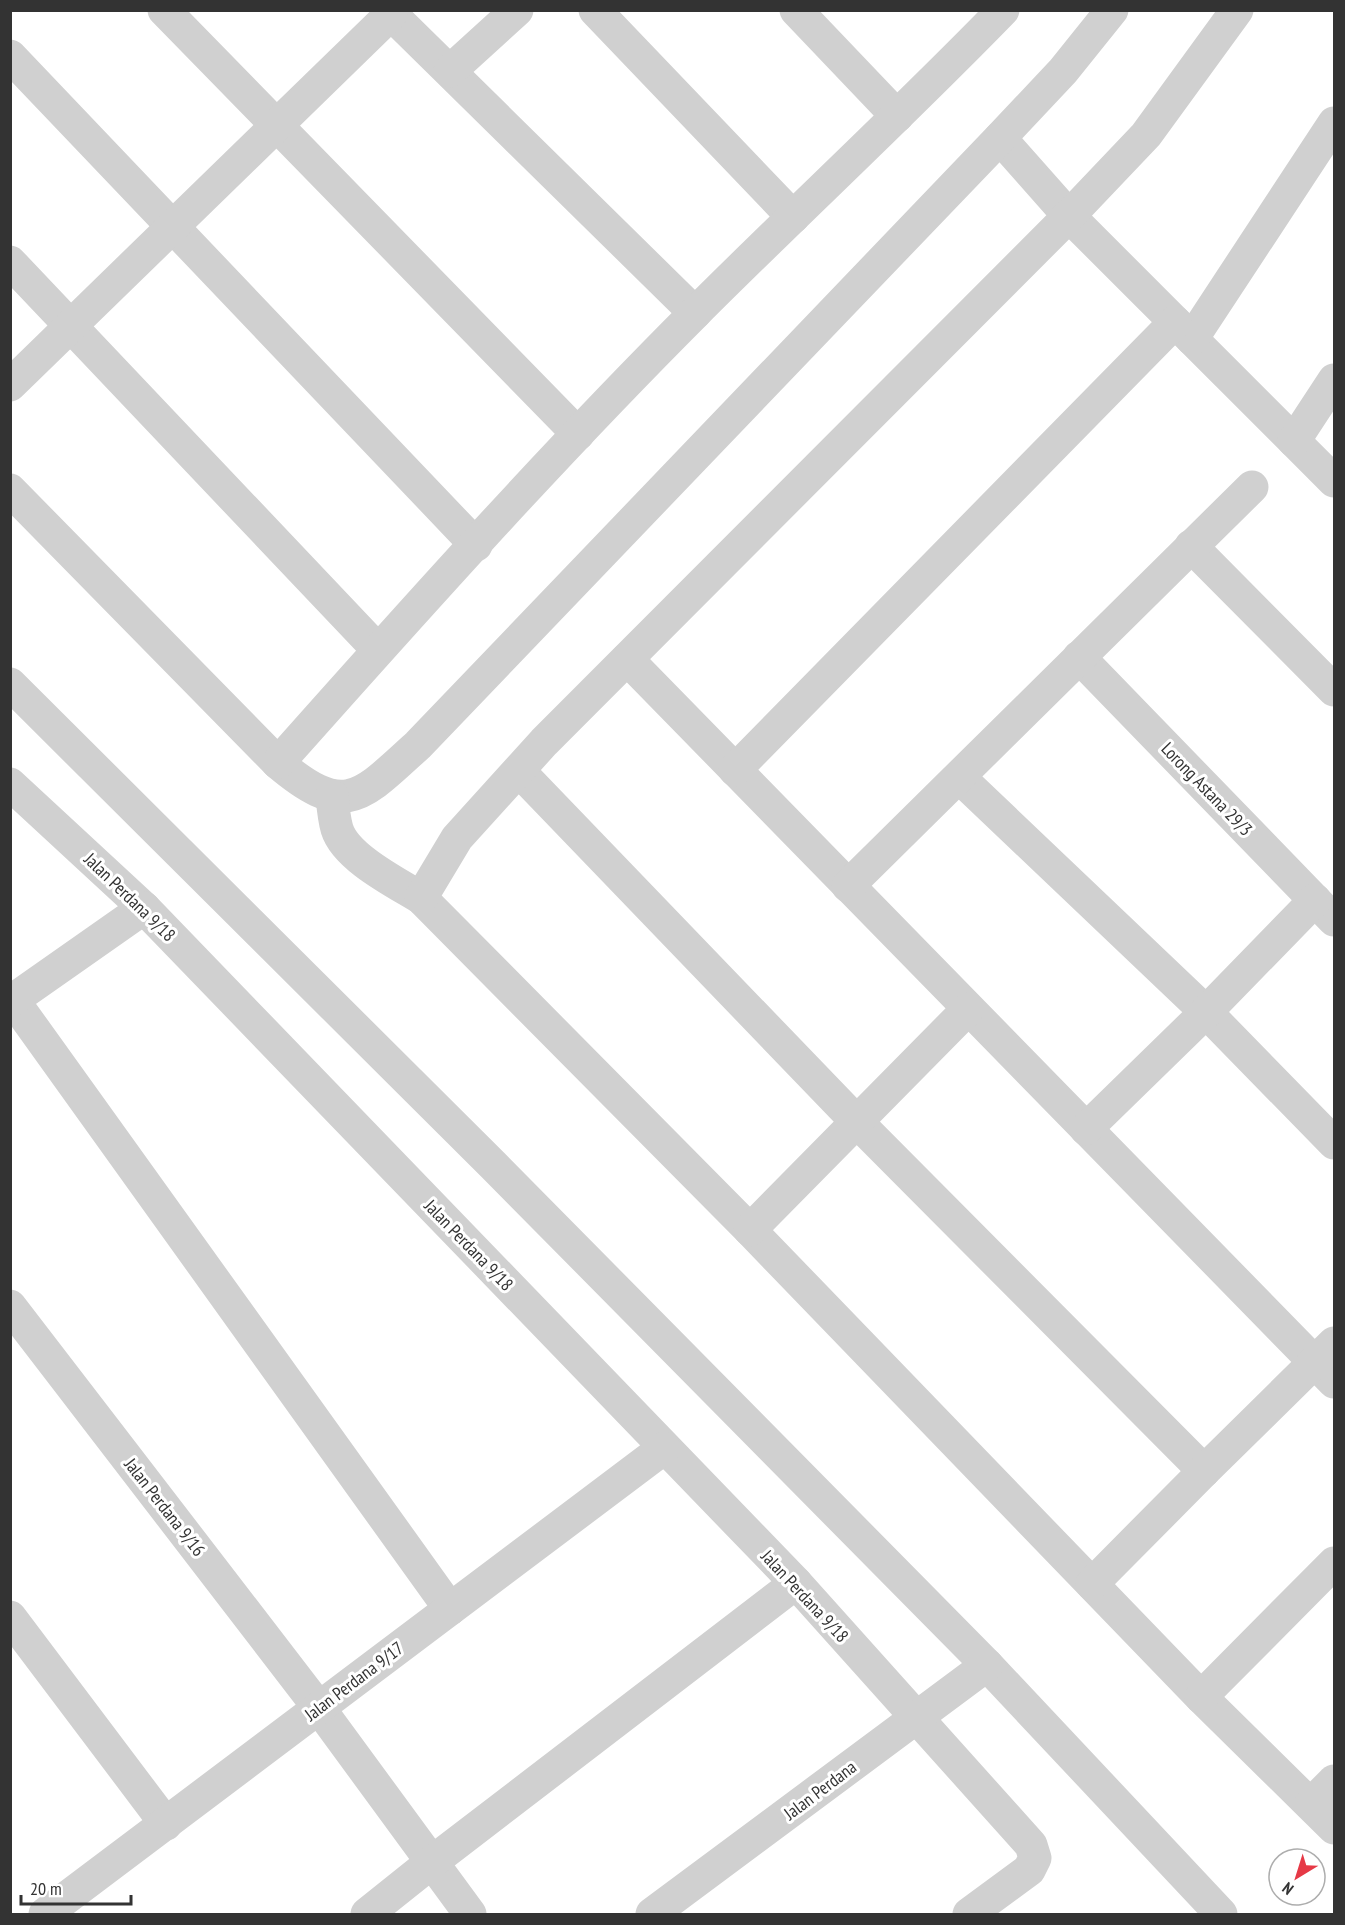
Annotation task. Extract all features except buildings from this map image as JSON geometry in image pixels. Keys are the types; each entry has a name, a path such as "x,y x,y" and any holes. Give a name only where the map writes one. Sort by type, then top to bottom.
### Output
{"street":[{"path":"165,10 578,434"},
{"path":"450,71 517,10"},
{"path":"595,10 793,217"},
{"path":"796,10 897,116"},
{"path":"10,490 278,763 302,783 332,796 357,795 376,783 418,745 1064,71 1112,10"},
{"path":"421,898 457,838 544,742 1069,216 1146,135 1237,10"},
{"path":"278,763 378,650 578,434 695,313 1002,11"},
{"path":"10,385 389,12 695,313"},
{"path":"10,56 476,544"},
{"path":"735,770 1184,330 1335,123"},
{"path":"1000,138 1069,216 1335,481"},
{"path":"10,262 378,650"},
{"path":"1294,441 1335,380"},
{"path":"848,886 1252,487"},
{"path":"1191,546 1335,690"},
{"name":"Lorong Astana 29/3","path":"1079,657 1325,910"},
{"path":"627,659 1086,1129 1328,1362 1204,1471 1092,1584"},
{"path":"10,684 486,1158 987,1665 1221,1914"},
{"path":"519,771 857,1122 1204,1471"},
{"path":"959,777 1206,1012 1335,1143"},
{"name":"Jalan Perdana 9/18","path":"13,791 144,908 796,1584 1031,1845 1035,1858 1029,1870 969,1914"},
{"path":"332,796 337,831 351,851 421,898 750,1230 1202,1697 1335,1828"},
{"path":"144,908 12,1001 450,1609"},
{"path":"1086,1129 1206,1012 1325,910"},
{"path":"750,1230 968,1009"},
{"name":"Jalan Perdana 9/16","path":"10,1306 319,1708 470,1914"},
{"name":"Jalan Perdana 9/17","path":"45,1914 664,1448"},
{"path":"1202,1697 1335,1563"},
{"path":"367,1914 796,1584"},
{"path":"10,1617 166,1824"},
{"name":"Jalan Perdana","path":"652,1914 987,1665"},
{"path":"1311,1804 1335,1781"}]}
